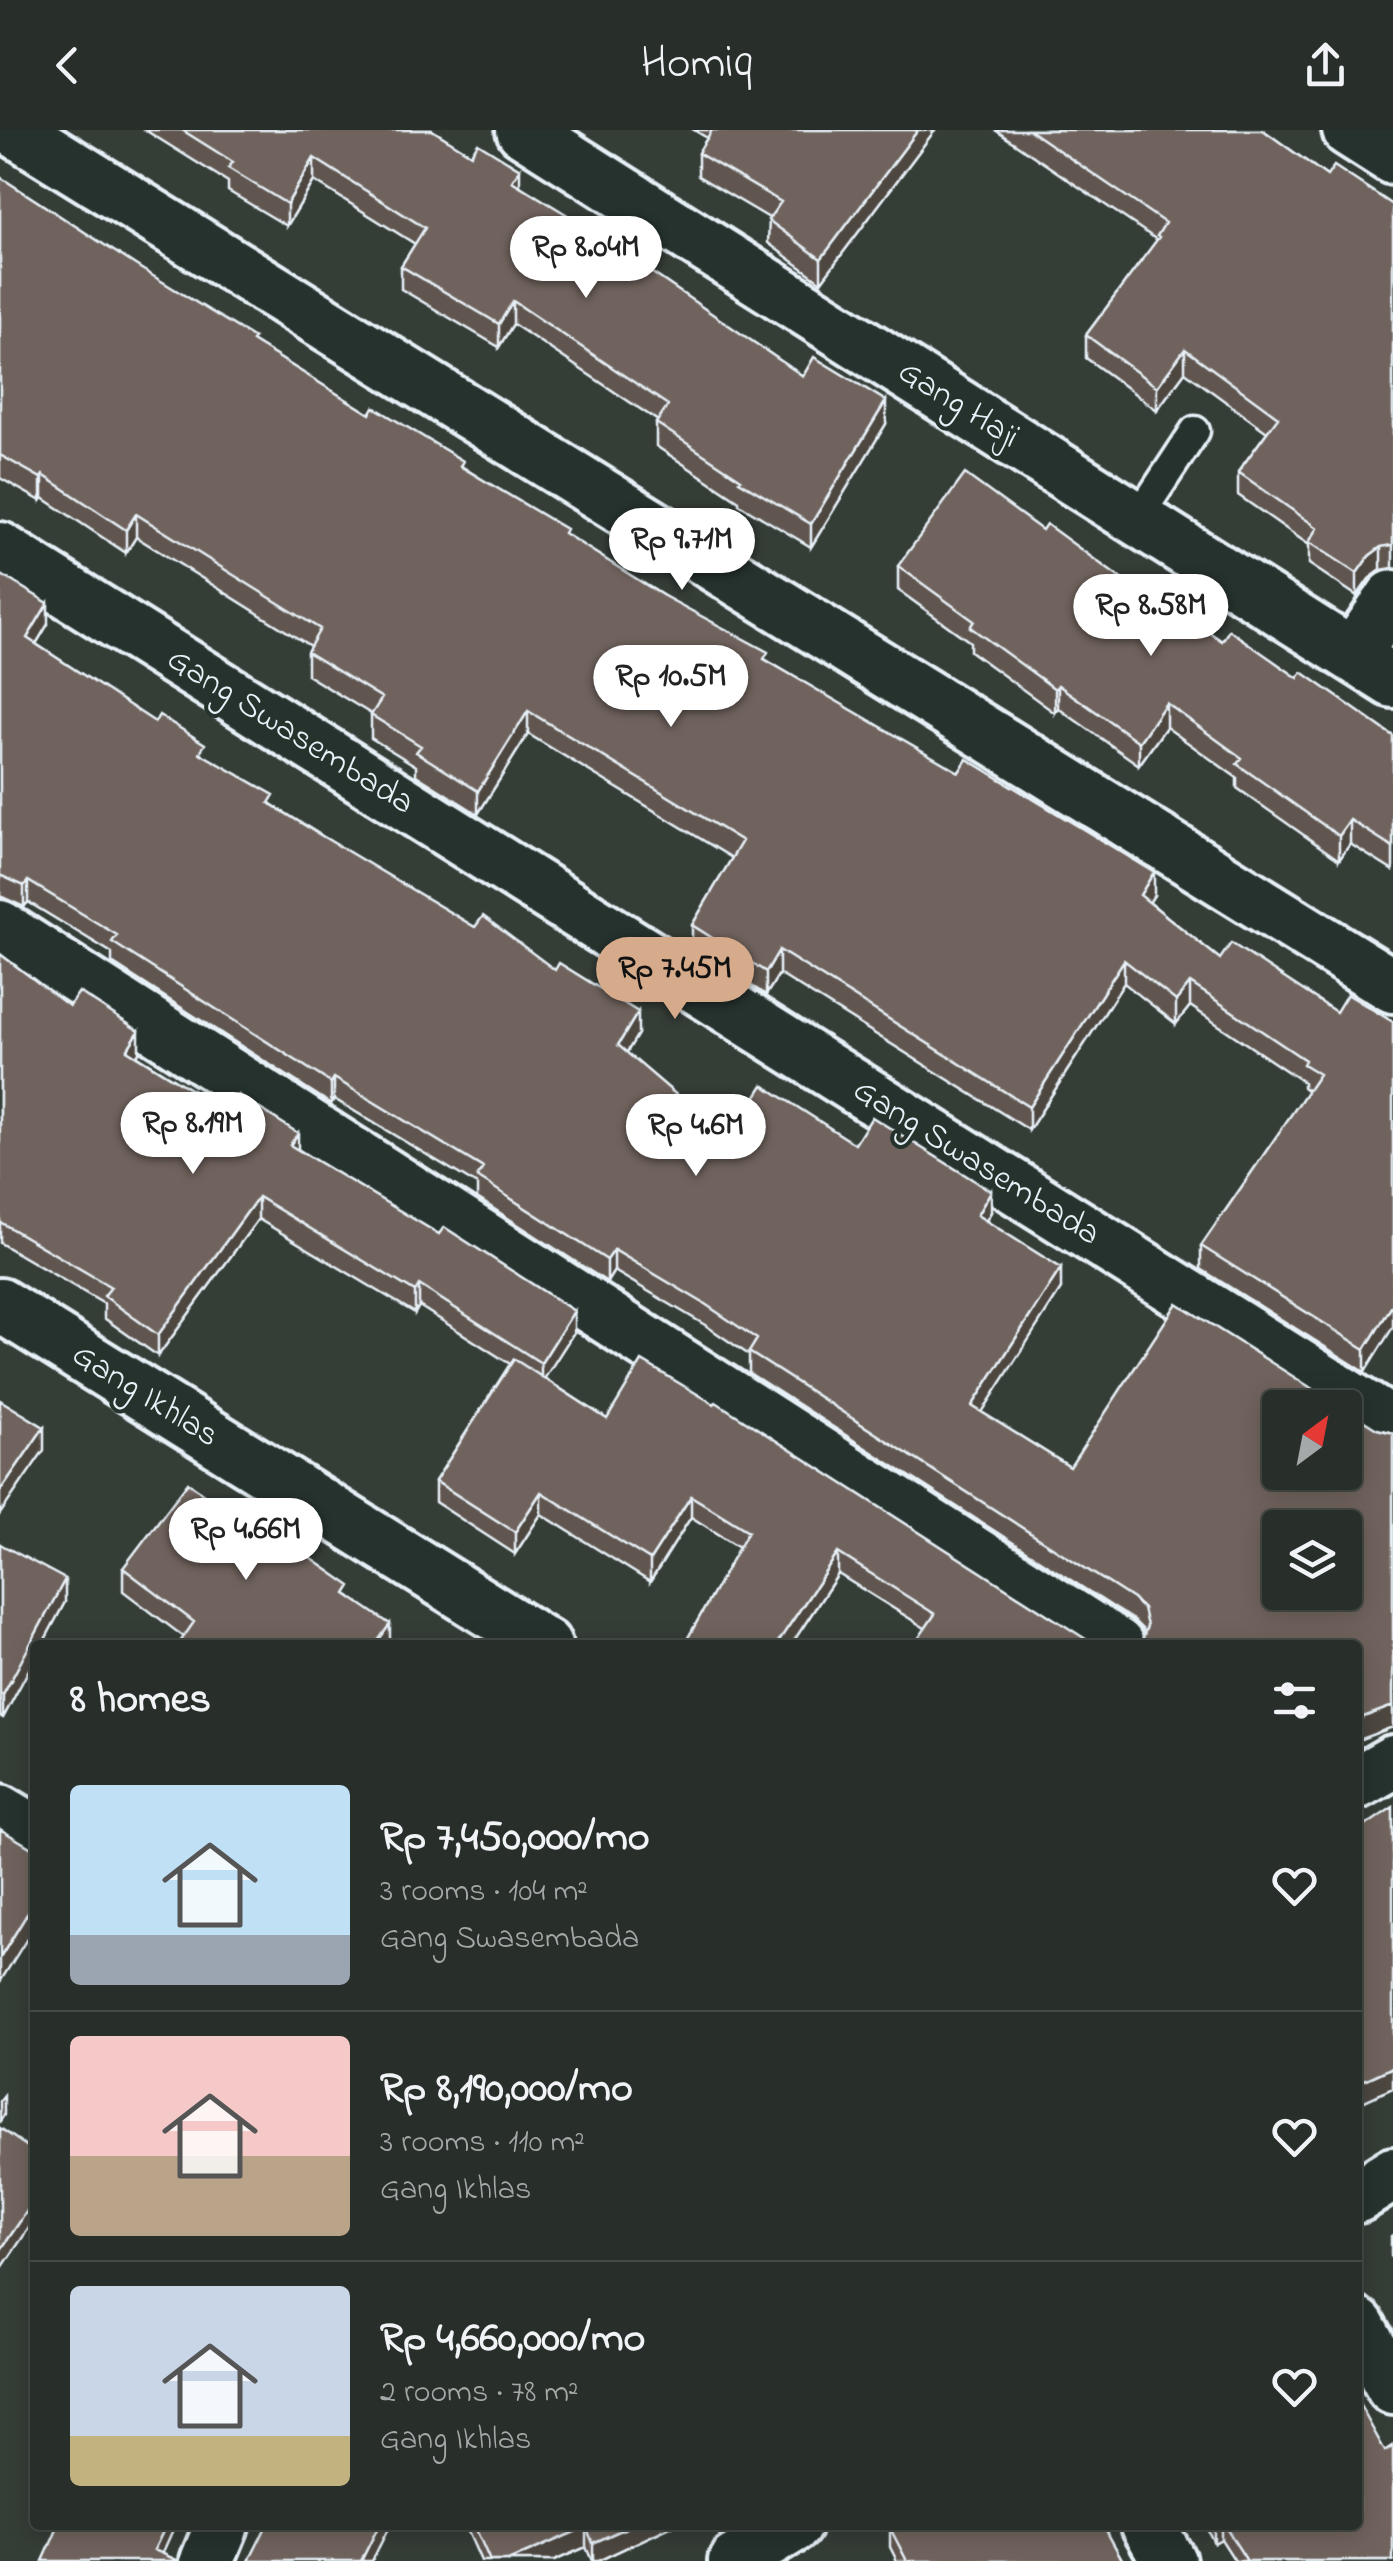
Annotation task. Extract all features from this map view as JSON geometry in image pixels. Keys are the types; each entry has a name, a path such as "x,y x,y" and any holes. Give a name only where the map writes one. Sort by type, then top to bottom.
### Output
{"street":[{"path":"14,130 1393,986"},
{"name":"Gang Haji","path":"523,130 1373,668"},
{"path":"1349,130 1393,158"},
{"name":"Gang Swasembada","path":"0,549 1393,1425"},
{"path":"1373,668 1393,597"},
{"path":"0,927 1109,1640"},
{"name":"Gang Ikhlas","path":"0,1305 537,1640"},
{"path":"1362,1780 1393,1762"},
{"path":"0,1811 30,1829"},
{"path":"1362,2193 1393,2174"},
{"path":"1362,2332 1393,2388"},
{"path":"208,2561 220,2530"},
{"path":"735,2561 789,2530"},
{"path":"801,2530 823,2561"},
{"path":"1151,2530 1169,2561"}],"lane":[{"path":"1137,518 1195,431"}],"building":[{"path":"182,130 432,130 471,154 478,143 520,169 512,181 803,376 814,357 886,401 811,524 739,481 656,423 668,405 513,301 499,324 401,266 425,228 314,158 287,204 228,168 233,162"},
{"path":"712,130 918,130 821,259 768,220 781,202 698,153"},
{"path":"1029,130 1263,130 1327,176 1334,166 1393,205 1393,545 1381,547 1369,556 1357,573 1309,542 1318,528 1238,472 1278,417 1185,349 1157,387 1086,335 1159,237 1165,223"},
{"path":"0,177 370,414 374,407 463,461 460,466 566,529 564,533 662,595 768,652 764,659 959,772 967,759 1154,872 1140,895 1220,959 1231,943 1336,1012 1347,994 1393,1022 1393,1304 1365,1349 1201,1246 1319,1074 1303,1064 1305,1060 1190,983 1176,1001 1124,960 1029,1107 779,950 766,972 692,925 742,841 528,711 478,791 416,752 421,746 371,715 382,698 307,652 320,629 136,514 126,530 43,475 41,478 0,455"},
{"path":"965,474 1042,530 1046,524 1142,594 1147,588 1222,641 1229,630 1298,678 1302,672 1393,736 1393,847 1350,820 1339,836 1237,764 1242,758 1166,703 1139,742 1058,685 1055,689 970,627 974,621 898,566"},
{"path":"0,574 48,603 27,638 155,722 159,715 205,744 200,753 274,795 269,803 322,836 475,927 483,916 555,970 559,963 638,1012 618,1045 728,1139 763,1085 855,1144 872,1117 991,1191 977,1215 1061,1268 972,1406 1070,1467 1177,1303 1315,1390 1262,1390 1262,1490 1362,1490 1362,1420 1393,1433 1393,1706 1362,1718 1362,1640 1142,1640 1147,1626 1143,1609 1133,1599 749,1352 757,1339 614,1250 607,1260 477,1177 483,1168 334,1078 331,1083 112,942 117,935 28,881 24,886 0,876"},
{"path":"0,954 69,1006 79,992 139,1031 127,1050 227,1112 238,1095 298,1133 290,1145 439,1234 444,1227 574,1311 541,1363 419,1285 415,1292 258,1197 158,1335 104,1296 111,1287 0,1222"},
{"path":"514,1359 607,1419 642,1361 716,1402 1087,1640 917,1640 935,1614 838,1553 779,1640 687,1640 748,1531 691,1496 650,1560 541,1492 515,1532 435,1481"},
{"path":"0,1400 44,1427 0,1491"},
{"path":"188,1482 272,1547 279,1536 351,1586 346,1594 390,1624 379,1640 181,1640 194,1622 123,1568"},
{"path":"0,1544 65,1579 3,1695"},
{"path":"1393,1807 1393,2067 1362,2081 1362,1828"},
{"path":"0,1829 30,1847 30,1909 0,1958"},
{"path":"0,2128 30,2149 30,2206 0,2251"},
{"path":"1362,2409 1385,2451 1393,2446 1393,2561 1247,2561 1227,2530 1362,2530"},
{"path":"57,2530 164,2530 154,2550 179,2561 43,2561"},
{"path":"264,2530 376,2530 361,2561 249,2561"},
{"path":"476,2530 579,2530 508,2561 490,2561"},
{"path":"587,2530 621,2530 593,2543"},
{"path":"891,2530 1106,2530 1123,2561 907,2561"}]}
